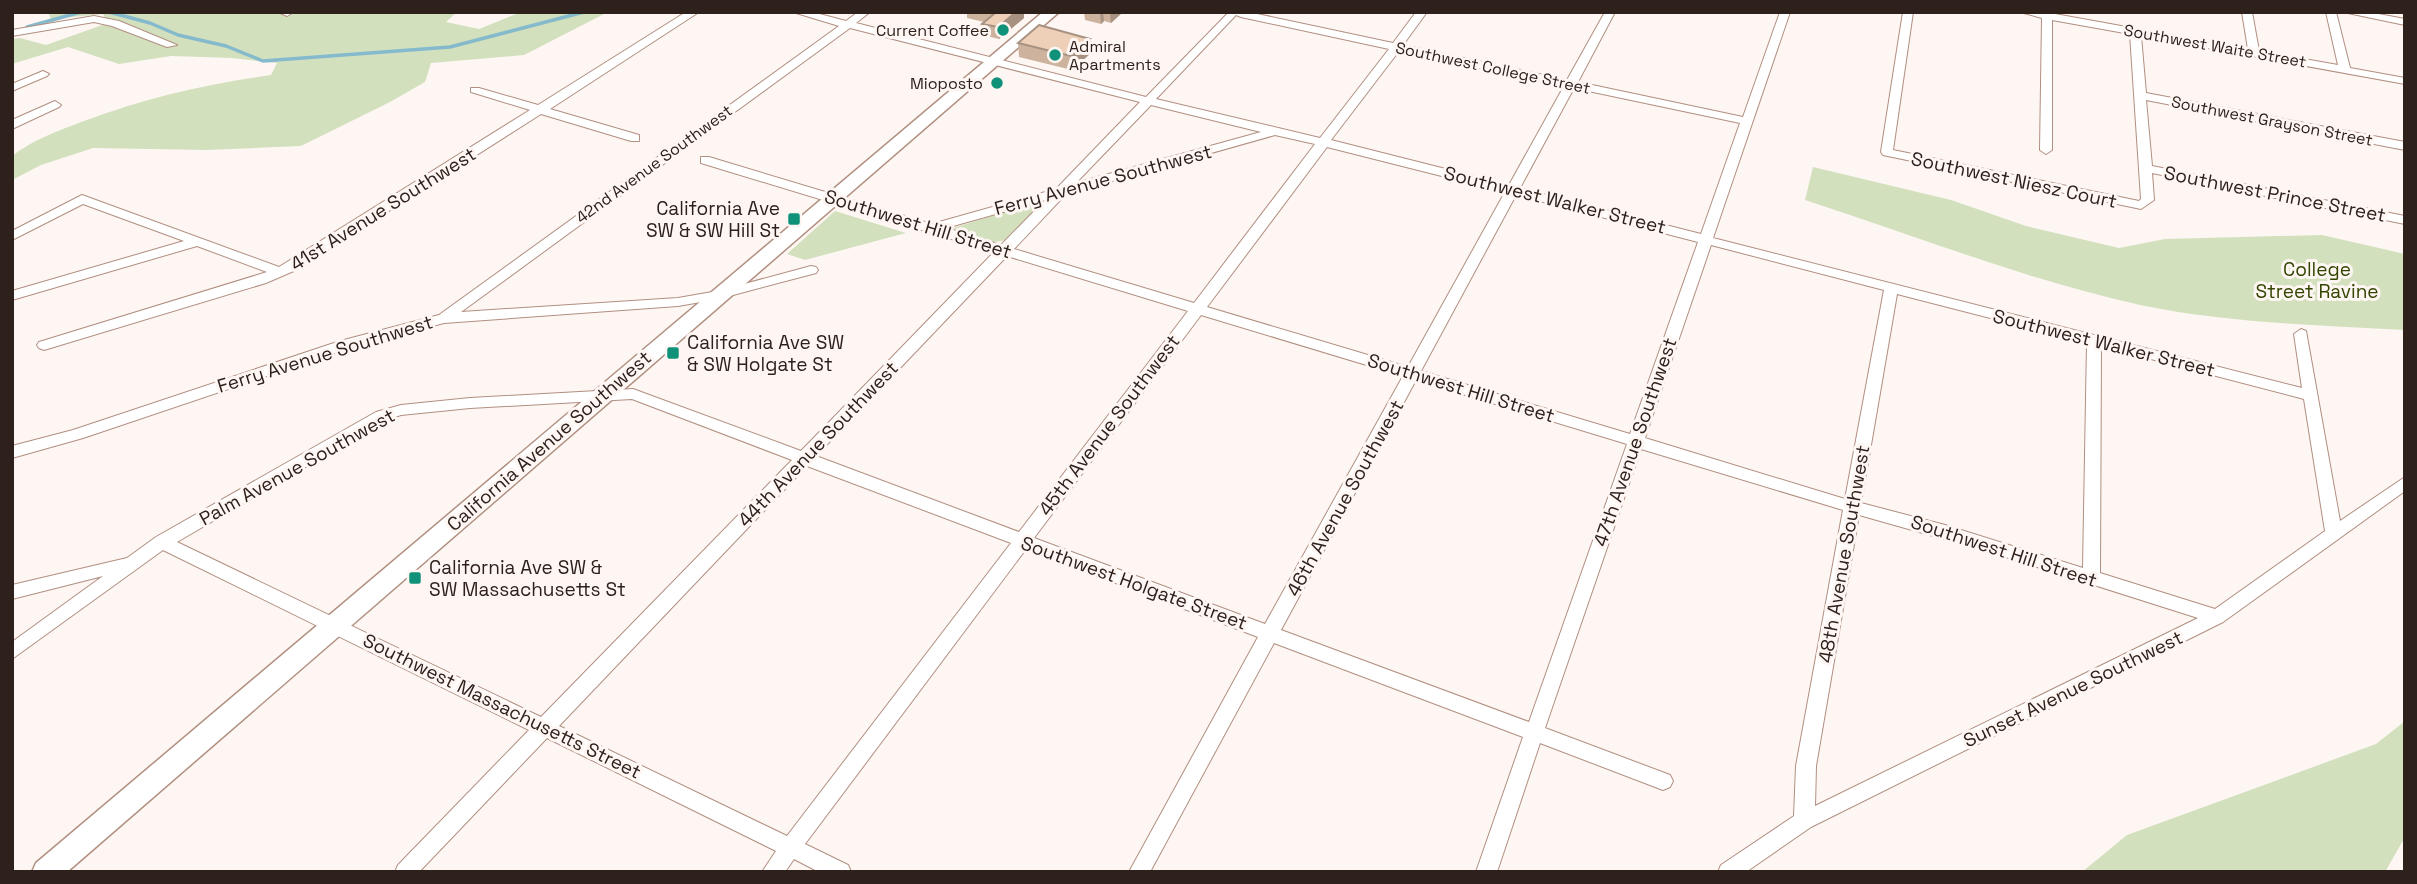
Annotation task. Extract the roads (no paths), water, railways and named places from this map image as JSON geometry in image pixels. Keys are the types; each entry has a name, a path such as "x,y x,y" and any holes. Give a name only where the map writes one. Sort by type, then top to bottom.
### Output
{"main road":[{"name":"California Avenue Southwest","path":"46,872 1052,12"}],"street":[{"name":"41st Avenue Southwest","path":"44,345 280,272 307,259 694,12"},
{"name":"Southwest Walker Street","path":"798,12 1512,190 2310,395"},
{"name":"42nd Avenue Southwest","path":"444,318 865,12"},
{"name":"45th Avenue Southwest","path":"772,872 1422,12"},
{"name":"46th Avenue Southwest","path":"1139,872 1610,12"},
{"name":"47th Avenue Southwest","path":"1486,872 1785,12"},
{"name":"Southwest Niesz Court","path":"1908,12 1887,152 2141,205 2148,200 2145,168"},
{"name":"Southwest Waite Street","path":"2025,12 2081,17 2135,32 2405,81"},
{"path":"2247,12 2254,53"},
{"path":"2331,12 2345,70"},
{"path":"2348,12 2405,22"},
{"name":"Southwest College Street","path":"1235,13 1746,121"},
{"name":"44th Avenue Southwest","path":"405,872 1148,100 1235,13"},
{"path":"2046,150 2047,16"},
{"path":"12,33 94,19 115,23 172,45"},
{"path":"2135,32 2145,168"},
{"path":"12,88 43,74"},
{"path":"475,90 635,138"},
{"name":"Southwest Grayson Street","path":"2139,95 2405,146"},
{"path":"12,125 55,104"},
{"name":"Ferry Avenue Southwest","path":"933,228 1274,132"},
{"name":"Southwest Hill Street","path":"705,160 1853,507 1973,538 2091,579 2217,617"},
{"name":"Southwest Prince Street","path":"2145,168 2405,220"},
{"path":"12,236 82,199 280,272"},
{"path":"12,296 196,242"},
{"name":"Ferry Avenue Southwest","path":"12,453 78,434 345,344 444,318 678,302 718,295 811,270"},
{"name":"48th Avenue Southwest","path":"1804,821 1806,766 1891,289"},
{"path":"2301,334 2334,534"},
{"path":"2091,579 2094,341"},
{"name":"Southwest Holgate Street","path":"604,394 633,394 1662,781"},
{"name":"Palm Avenue Southwest","path":"162,542 355,430 401,410 604,394"},
{"name":"Sunset Avenue Southwest","path":"1728,872 1804,821 2217,617 2405,483"},
{"path":"12,652 162,542"},
{"name":"Southwest Massachusetts Street","path":"162,542 841,872"},
{"path":"12,592 135,561"}],"waterway":[{"path":"27,27 81,12"},
{"path":"109,12 150,23 178,35 226,46 263,61 450,47 584,12"}],"place":[{"name":"Current Coffee","path":"1003,30"},
{"name":"Admiral Apartments","path":"1055,55"},
{"name":"Mioposto","path":"997,83"},
{"name":"California Ave SW & SW Hill St","path":"794,219"},
{"name":"California Ave SW & SW Holgate St","path":"673,353"},
{"name":"California Ave SW & SW Massachusetts St","path":"415,578"}],"park label":[{"name":"College Street Ravine","path":"2317,280"}]}
